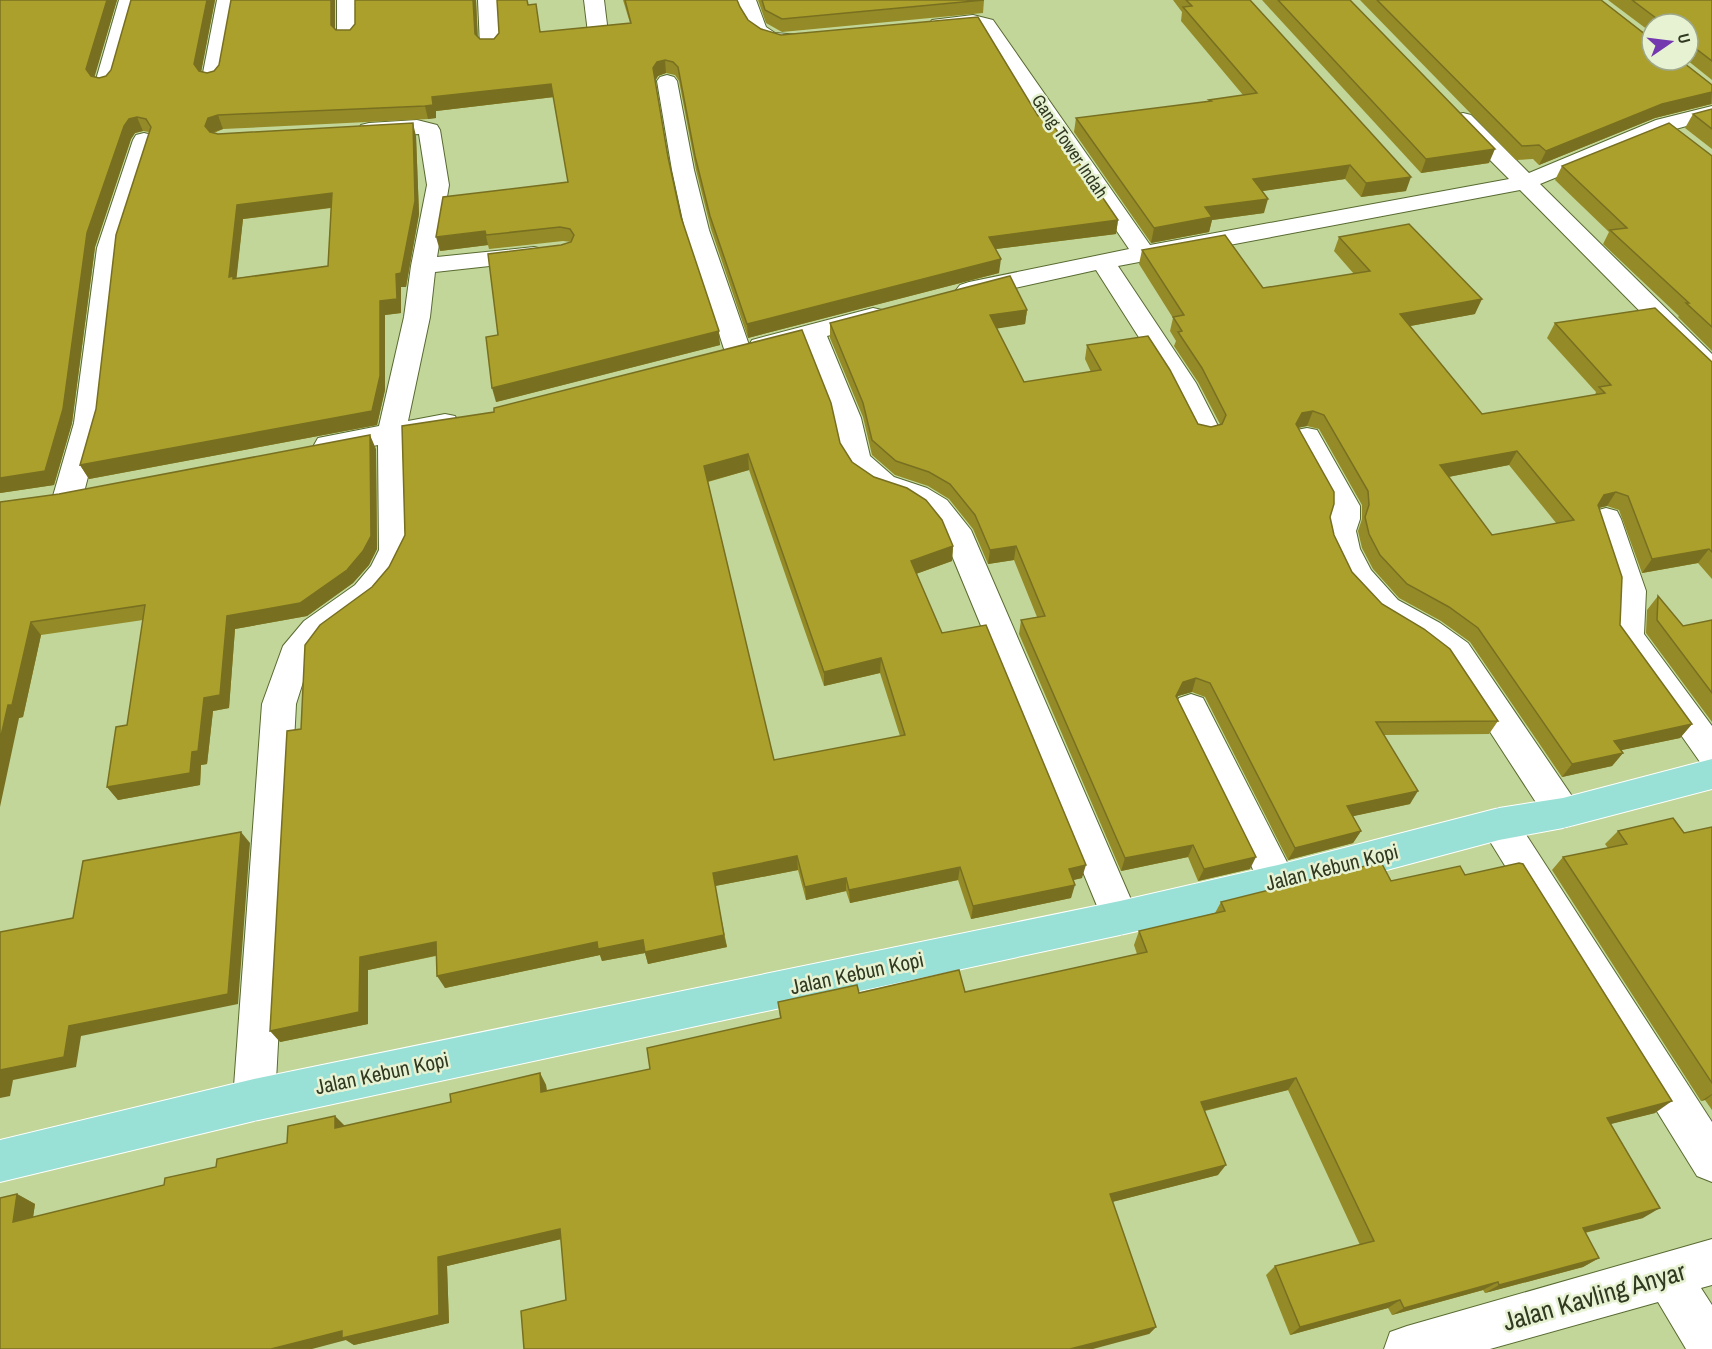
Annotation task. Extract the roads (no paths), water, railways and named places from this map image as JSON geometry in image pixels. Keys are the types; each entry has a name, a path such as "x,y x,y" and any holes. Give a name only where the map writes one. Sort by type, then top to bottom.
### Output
{"main road":[{"name":"Jalan Kebun Kopi","path":"0,1161 254,1100 1120,918 1278,882 1499,824 1563,813 1712,774"}],"street":[{"path":"105,83 129,0"},
{"path":"212,78 227,0"},
{"path":"347,0 347,37"},
{"path":"488,0 490,46"},
{"path":"594,0 598,33"},
{"path":"746,0 754,28 766,36 782,40 809,37"},
{"name":"Gang Tower Indah","path":"916,26 973,21 986,24 1145,255"},
{"path":"667,81 683,170 726,355 901,309"},
{"path":"1451,108 1523,183 1712,369"},
{"path":"946,296 1103,261 1145,255 1422,192 1523,183 1664,125 1712,112"},
{"path":"1664,125 1688,144"},
{"path":"254,1100 279,704 295,655 315,630 366,593 383,573 394,550 392,432 417,317 423,266 438,185 429,130 417,127 349,131"},
{"path":"68,495 88,423 109,248 144,140"},
{"path":"423,266 551,252"},
{"path":"1103,261 1182,383 1206,430"},
{"path":"813,333 847,418 856,458 864,469 884,484 917,495 937,507 956,530 1120,918"},
{"path":"299,450 466,419"},
{"path":"1307,437 1345,506 1345,519 1341,531 1345,549 1359,577 1387,608 1429,632 1456,652 1563,813"},
{"path":"1606,519 1630,591 1628,637 1712,752"},
{"path":"1191,708 1278,882"},
{"path":"1499,824 1712,1161"},
{"name":"Jalan Kavling Anyar","path":"1407,1349 1712,1262"},
{"path":"1668,1276 1712,1348"}]}
